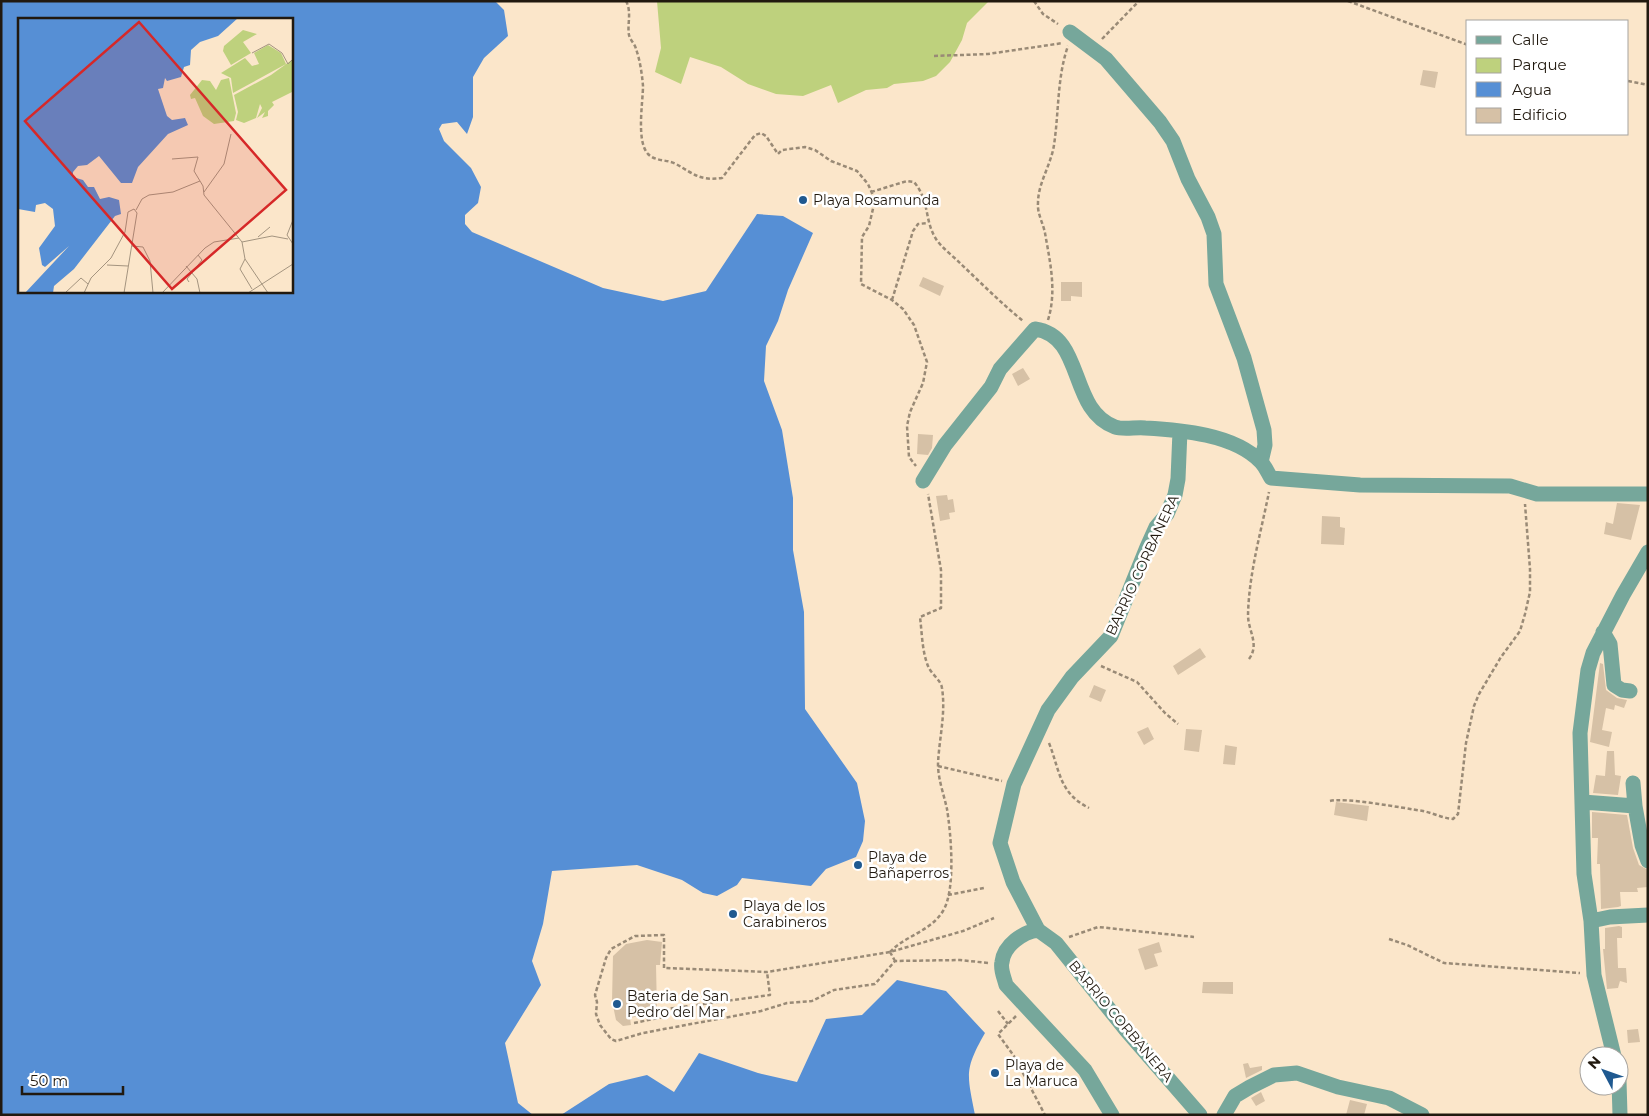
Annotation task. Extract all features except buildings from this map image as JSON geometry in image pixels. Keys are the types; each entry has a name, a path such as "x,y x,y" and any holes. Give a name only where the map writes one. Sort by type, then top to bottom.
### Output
{"street":[{"path":"1070,37 1094,48 1129,84 1173,141 1188,179 1208,217 1214,234 1216,284 1244,358 1264,430 1262,462"},
{"path":"923,481 945,445 991,387 1000,369 1040,330 1065,346 1090,409 1101,420 1116,428 1180,430 1226,441 1262,462 1271,478 1360,485 1510,486 1537,494 1648,494"},
{"name":"BARRIO CORBANERA","path":"1180,430 1178,479 1175,495 1167,514 1156,527 1111,636 1072,677 1048,710 1014,784 1000,843 1013,882 1038,930 1056,943 1126,1030 1200,1115"},
{"path":"1612,1046 1594,975 1591,921 1584,874 1580,733 1588,670 1603,632 1648,552"},
{"path":"1603,632 1610,644 1614,686 1630,691"},
{"path":"1633,783 1642,845 1648,861"},
{"path":"1583,802 1635,806"},
{"path":"1591,921 1610,917 1648,915"},
{"path":"1038,930 1029,931 1018,938 1002,959 1001,968 1006,985 1085,1070 1112,1115"},
{"path":"1224,1115 1235,1096 1250,1087 1274,1075 1296,1073 1338,1087 1389,1098 1422,1115"},
{"path":"1619,1096 1620,1115"}],"path":[{"path":"626,1 629,10 629,36 637,50 643,86 640,123 646,152 655,159 673,163 695,177 710,180 722,178 754,135 761,133 766,136 778,154 782,150 805,147 831,161 857,171 875,200 869,226 862,237 860,284 892,300 903,309 914,325 928,362 923,383 910,412 908,457 919,470 927,490 941,570 940,608 920,617 922,641 928,667 942,686 943,724 938,766 947,812 949,849 952,862 948,895 944,909 932,924 898,943 890,952"},
{"path":"1034,1 1043,14 1070,37"},
{"path":"1094,48 1139,1"},
{"path":"1348,1 1466,43"},
{"path":"871,192 907,181 914,182 927,204 929,223 936,239 983,286 1040,330 1053,292 1045,234 1038,206 1039,190 1054,147 1064,61 1070,37"},
{"path":"934,56 988,54 1070,37"},
{"path":"1629,82 1648,85"},
{"path":"892,300 912,231 918,224 929,223"},
{"path":"1249,659 1254,649 1248,617 1250,589 1271,478"},
{"path":"1330,801 1346,800 1424,811 1446,819 1453,819 1458,814 1466,742 1474,706 1497,664 1520,631 1527,607 1530,568 1528,523 1523,490"},
{"path":"1114,671 1137,682 1165,713 1178,724"},
{"path":"1038,731 1047,740 1061,779 1068,792 1073,799 1089,808"},
{"path":"938,766 968,771 1014,784"},
{"path":"948,895 984,888"},
{"path":"994,918 963,931 890,952 767,972 664,968 664,935 635,936 611,949 606,958 595,995 597,1002 596,1014 600,1025 611,1039 616,1041 643,1033 761,1011 787,1003 812,1002 834,990 875,984 895,961 981,961 1001,968"},
{"path":"1056,943 1098,926 1194,937"},
{"path":"1389,939 1407,944 1444,963 1594,975"},
{"path":"890,952 895,961"},
{"path":"634,1023 668,1016 667,1009 770,995 767,972"},
{"path":"1019,1000 1010,1010 1016,1017 998,1034 1014,1056 1045,1115"},
{"path":"998,1011 1008,1024"}],"green space":[{"path":"657,1 989,1 967,23 962,40 950,62 936,76 923,81 894,84 887,88 866,90 838,103 831,85 803,96 776,94 748,84 721,67 690,57 681,84 655,72 661,48"}],"water":[{"path":"1,1 495,1 504,10 508,36 484,58 473,77 473,117 467,134 457,122 442,124 439,129 444,141 471,168 481,187 478,203 465,215 465,224 472,232 603,288 663,301 706,291 757,214 783,216 813,233 766,346 764,381 782,430 793,498 793,550 804,612 805,709 857,783 865,821 863,841 856,857 826,869 811,886 742,878 737,885 717,896 703,893 682,880 637,865 552,871 543,924 532,961 541,985 505,1043 518,1103 533,1115 1,1115"},
{"path":"897,980 946,991 985,1033 973,1056 969,1072 975,1115 561,1115 609,1084 647,1075 674,1092 699,1053 758,1073 797,1082 826,1019 862,1015"}],"place":[{"name":"Playa Rosamunda","path":"803,200"},
{"name":"Playa de Bañaperros","path":"858,865"},
{"name":"Playa de los Carabineros","path":"733,914"},
{"name":"Bateria de San Pedro del Mar","path":"617,1004"},
{"name":"Playa de La Maruca","path":"995,1073"}]}
